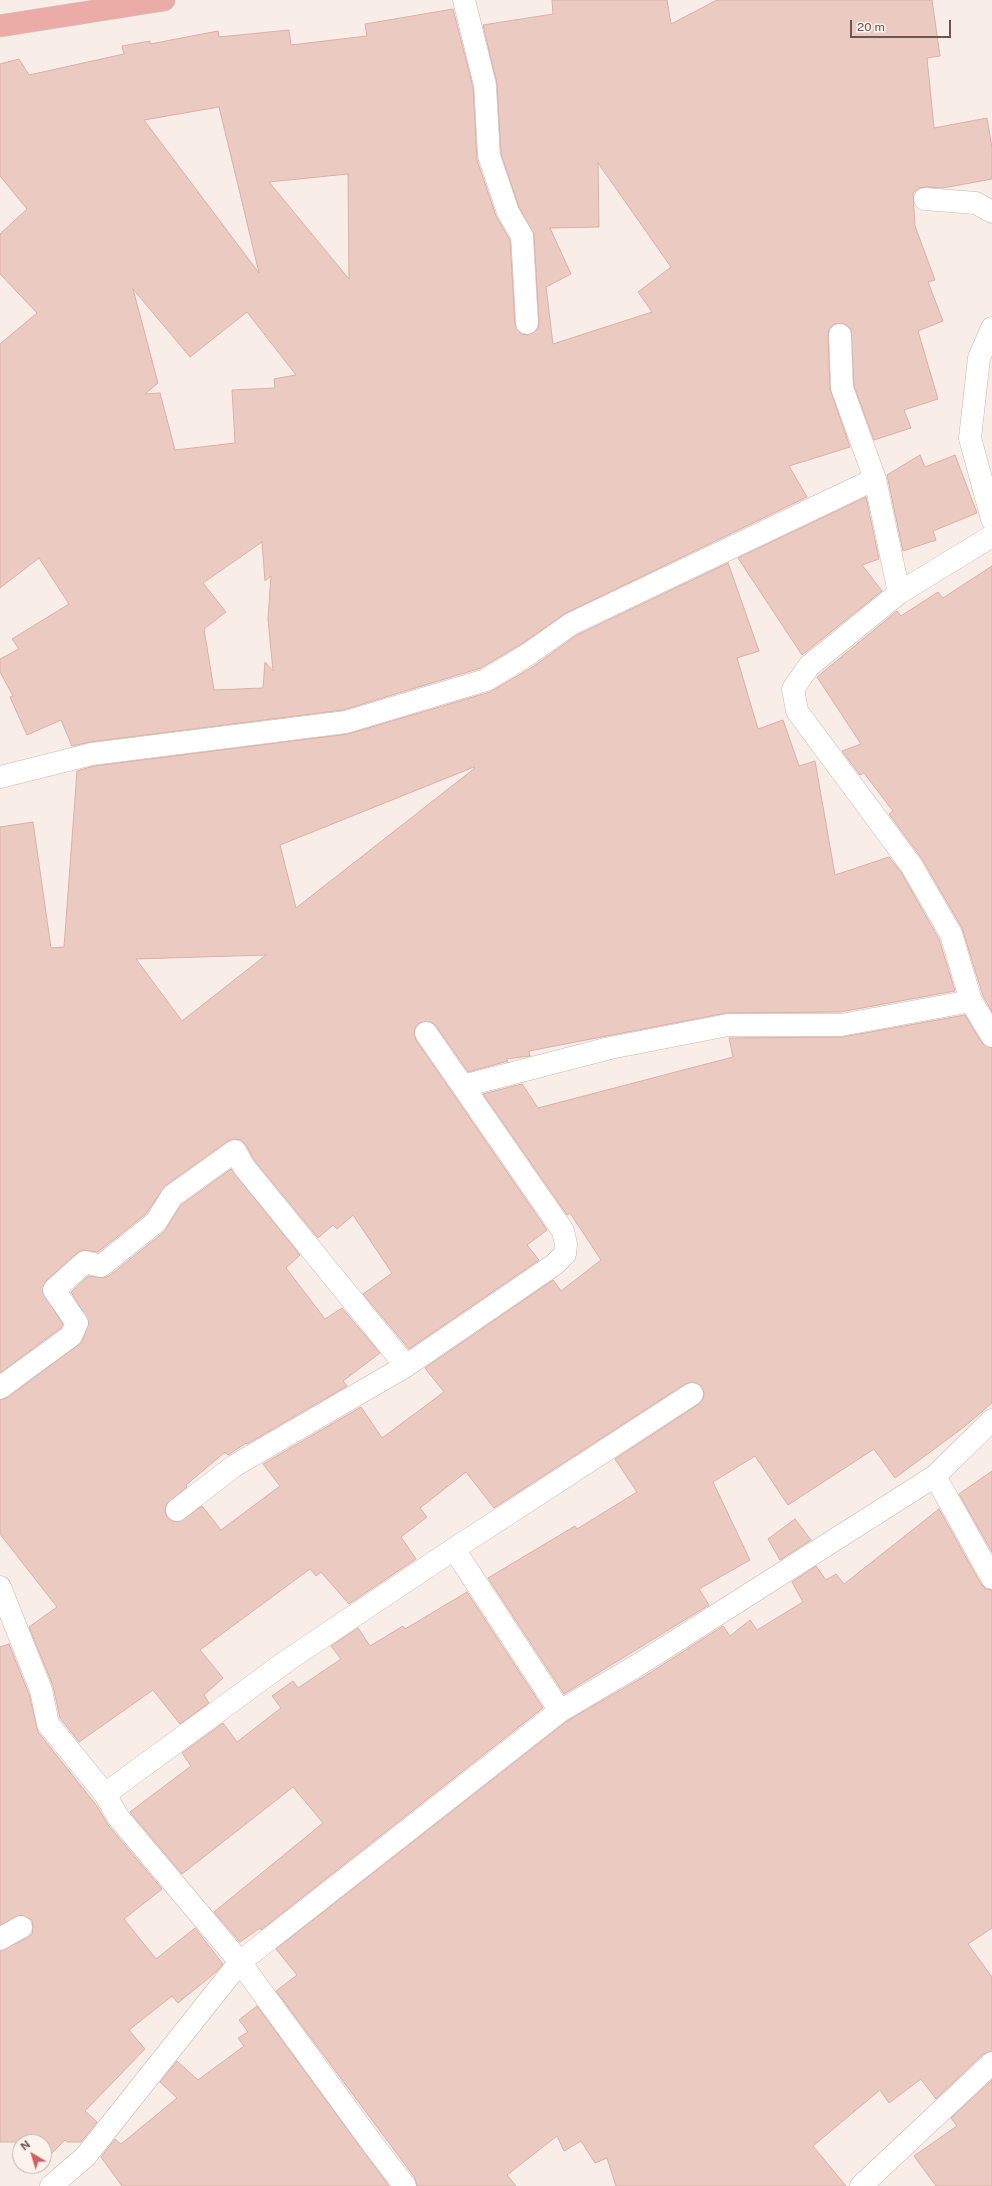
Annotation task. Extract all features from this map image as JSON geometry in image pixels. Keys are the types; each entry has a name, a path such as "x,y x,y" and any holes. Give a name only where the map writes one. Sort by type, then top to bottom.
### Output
{"highway":[{"path":"0,26 164,0"}],"street":[{"path":"464,0 485,85 488,156 508,212 522,236 527,323"},
{"path":"925,199 976,203 992,212"},
{"path":"992,328 979,358 970,438 992,519"},
{"path":"840,335 842,388 875,479 899,593"},
{"path":"0,777 92,754 346,722 486,680 527,655 571,624 875,479"},
{"path":"992,536 899,593 809,666 794,689 797,711 910,865 951,934 970,1001 992,1036"},
{"path":"463,1086 610,1048 728,1025 841,1025 970,1001"},
{"path":"177,1510 234,1466 406,1366 555,1264 565,1254 566,1244 563,1231 426,1033"},
{"path":"0,1388 71,1336 77,1323 54,1290 86,1262 101,1266 156,1222 172,1196 235,1151 244,1167 406,1366"},
{"path":"105,1794 288,1660 454,1549 692,1394"},
{"path":"51,2186 85,2157 240,1962 560,1711 671,1644 935,1476 992,1420"},
{"path":"935,1476 992,1578"},
{"path":"454,1549 560,1711"},
{"path":"0,1587 41,1690 48,1724 105,1794 118,1817 240,1962 405,2186"},
{"path":"0,1939 21,1927"},
{"path":"861,2186 992,2063"}],"building":[{"path":"552,0 667,0 671,24 717,0 932,0 940,56 927,58 934,128 987,118 992,148 992,179 943,188 919,188 913,193 915,226 935,280 928,282 943,321 918,331 938,399 904,410 911,428 874,440 854,386 851,329 845,324 834,324 829,329 828,335 830,389 850,447 789,466 807,497 566,613 520,645 481,668 343,710 90,742 72,746 61,720 27,735 10,697 13,696 0,672 0,659 19,649 12,639 69,604 39,558 0,588 0,344 37,313 0,274 0,234 27,209 0,176 0,64 19,59 29,75 124,54 122,46 150,41 150,44 218,31 219,37 289,30 291,45 367,36 365,24 453,9 473,87 477,160 496,216 510,240 515,324 521,334 528,335 538,329 539,322 534,235 519,207 501,154 497,84 483,25 553,14","holes":["219,107 259,273 144,120","598,163 671,267 638,292 652,312 553,344 546,287 571,274 550,228 599,227","348,174 349,279 269,182","133,289 190,357 247,312 296,375 274,379 275,388 232,390 235,443 175,450 160,393 145,394 158,383","262,542 265,581 271,576 268,619 273,671 265,662 263,688 214,690 204,629 226,612 203,583"]},
{"path":"920,455 925,467 955,455 977,513 933,531 936,540 903,551 887,475"},
{"path":"866,497 879,559 862,565 882,591 802,655 738,558"},
{"path":"728,563 759,651 737,658 758,729 783,720 799,766 815,761 835,875 889,857 901,872 939,939 955,991 840,1012 726,1013 529,1051 530,1056 506,1059 508,1061 468,1072 436,1026 431,1022 419,1023 415,1028 414,1034 416,1040 547,1230 527,1245 539,1260 409,1349 363,1294 392,1273 353,1215 337,1229 333,1225 318,1238 254,1160 246,1145 241,1140 234,1139 228,1141 165,1186 146,1214 98,1252 82,1250 46,1281 42,1292 63,1324 61,1328 0,1373 0,827 33,822 51,948 64,947 77,771 94,766 348,734 490,692 534,666 577,635","holes":["474,767 475,768 296,908 280,845","266,955 182,1021 136,959"]},
{"path":"992,566 992,1012 983,996 962,928 922,859 889,814 893,811 864,773 860,775 842,751 861,744 817,677 897,611 901,616 938,592 943,598"},
{"path":"965,1015 982,1043 992,1048 992,1403 964,1427 895,1478 874,1449 788,1505 755,1456 713,1482 750,1560 699,1589 709,1605 564,1694 488,1578 575,1526 577,1529 637,1492 615,1459 699,1404 703,1399 704,1393 702,1387 697,1383 691,1382 685,1384 494,1508 466,1472 420,1508 427,1517 401,1537 416,1559 349,1604 321,1572 316,1576 310,1569 200,1650 223,1678 204,1695 209,1703 180,1724 153,1690 79,1742 60,1718 53,1686 29,1627 57,1607 0,1534 0,1400 7,1398 82,1342 89,1322 71,1292 88,1276 103,1278 109,1276 164,1232 181,1205 231,1169 300,1255 286,1268 325,1319 342,1308 380,1353 343,1381 347,1386 247,1444 246,1443 228,1455 225,1452 186,1485 187,1487 166,1505 165,1511 167,1517 172,1521 178,1522 202,1506 221,1530 280,1486 263,1464 361,1407 382,1438 444,1392 425,1368 553,1280 561,1291 601,1260 570,1213 567,1215 483,1094 522,1084 538,1108 733,1057 729,1038 843,1037"},
{"path":"992,1471 992,1552 959,1494"},
{"path":"939,1509 981,1584 986,1589 992,1590 992,1928 968,1944 992,1977 992,2051 983,2054 936,2099 921,2079 889,2103 880,2090 813,2146 846,2186 616,2186 607,2158 595,2163 581,2141 564,2151 557,2136 507,2175 516,2186 417,2186 415,2178 276,1991 297,1975 276,1949 567,1721 645,1676 723,1626 730,1636 750,1620 757,1630 803,1602 792,1582 816,1566 826,1580 836,1574 844,1584"},
{"path":"795,1519 811,1540 780,1560 768,1539"},
{"path":"467,1592 543,1708 261,1930 260,1928 240,1942 214,1912 323,1823 293,1787 182,1874 130,1812 191,1766 182,1753 223,1723 237,1742 281,1708 272,1696 293,1681 298,1688 341,1659 331,1646 358,1628 370,1646 403,1626 405,1629"},
{"path":"9,1644 29,1694 38,1732 97,1806 108,1825 162,1889 124,1919 156,1959 195,1928 223,1964 216,1972 178,2003 172,1996 129,2030 145,2049 85,2111 97,2122 81,2142 67,2142 65,2140 52,2153 52,2134 12,2134 12,2142 0,2142 0,1951 27,1938 32,1934 33,1927 32,1920 21,1915 0,1925 0,1647"},
{"path":"257,2006 389,2186 122,2186 101,2157 115,2139 121,2144 177,2098 160,2082 177,2061 198,2080 244,2046 238,2038 248,2032 239,2020"},
{"path":"992,2080 992,2186 936,2186 914,2156 957,2126 951,2118"}]}
